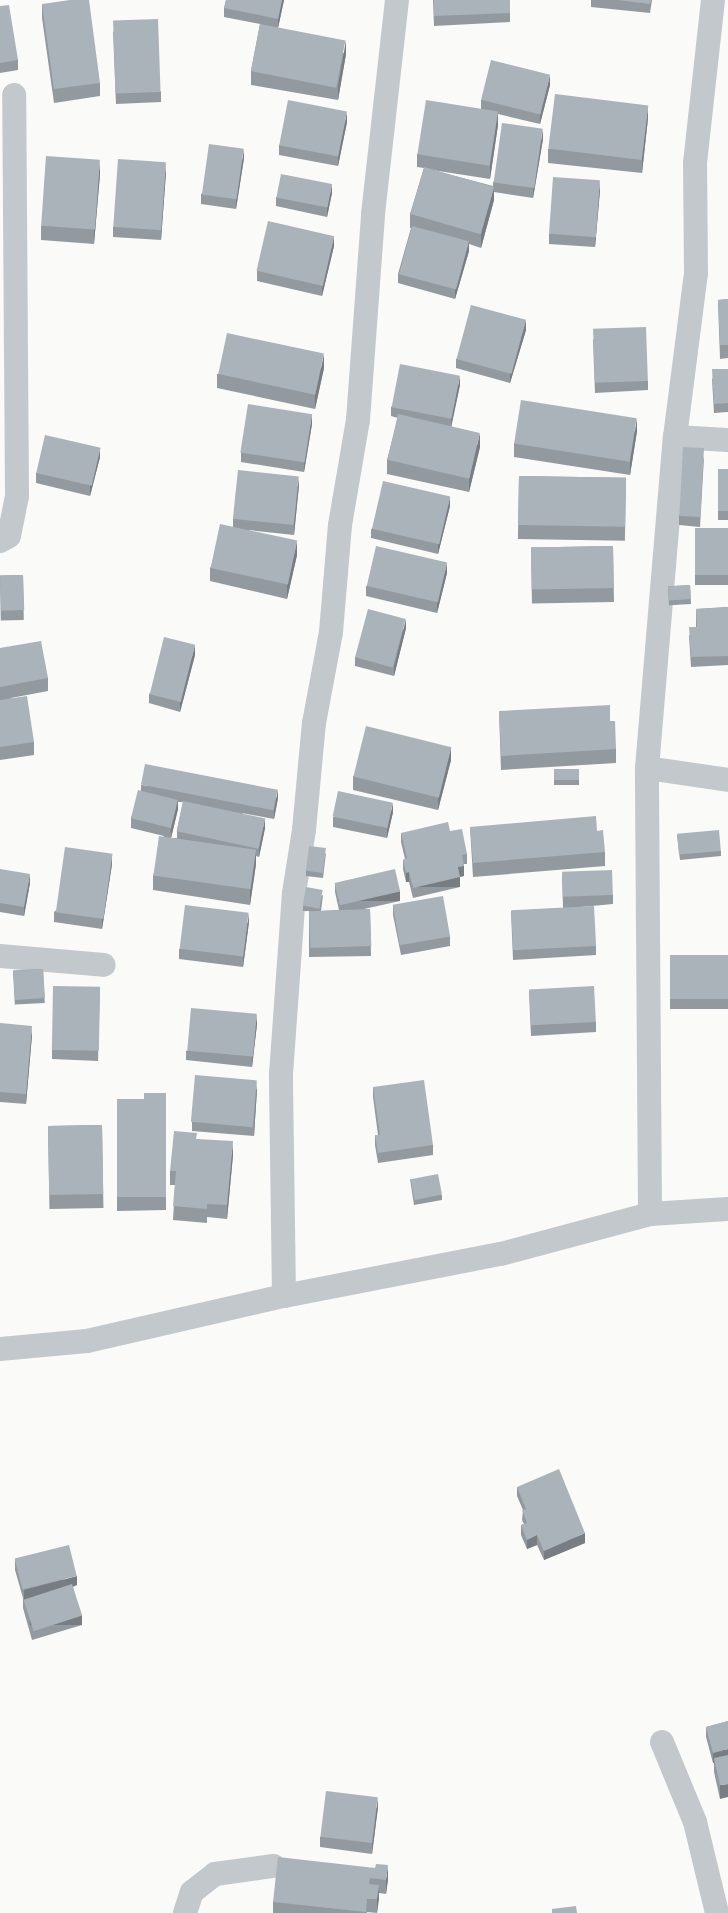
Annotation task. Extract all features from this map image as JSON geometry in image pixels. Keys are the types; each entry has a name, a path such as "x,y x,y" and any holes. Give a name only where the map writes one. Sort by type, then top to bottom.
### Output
{"street":[{"path":"284,1296 281,1074 294,892 304,830 314,723 331,632 340,525 358,420 372,214 397,0"},
{"path":"651,1214 647,768 675,437 696,273 695,163 713,0"},
{"path":"0,541 9,536 17,496 14,95"},
{"path":"675,437 728,440"},
{"path":"647,768 728,780"},
{"path":"0,956 104,965"},
{"path":"0,1349 87,1341 284,1296 501,1254 651,1214 728,1209"},
{"path":"662,1742 695,1822 717,1913"},
{"path":"185,1913 192,1892 215,1874 273,1866"}],"building":[{"path":"89,0 100,83 54,89 42,4"},
{"path":"226,0 282,0 278,19 224,8"},
{"path":"434,0 510,0 510,13 434,16"},
{"path":"617,0 651,0 650,4"},
{"path":"9,5 18,60 0,63 0,6"},
{"path":"158,19 161,92 116,94 113,21"},
{"path":"260,24 345,41 336,88 251,71"},
{"path":"491,60 550,75 540,115 481,100"},
{"path":"555,94 648,105 642,160 548,149"},
{"path":"288,100 347,111 338,157 279,145"},
{"path":"426,100 498,111 489,166 417,154"},
{"path":"502,123 543,129 534,188 494,182"},
{"path":"209,144 244,149 237,199 202,195"},
{"path":"46,156 100,160 95,230 41,226"},
{"path":"118,159 166,162 161,230 113,227"},
{"path":"424,167 494,187 481,234 410,214"},
{"path":"281,174 332,184 327,207 276,198"},
{"path":"553,177 600,180 596,237 549,234"},
{"path":"268,221 334,236 323,286 257,271"},
{"path":"412,226 469,241 456,290 399,274"},
{"path":"728,299 728,345 720,345 718,300"},
{"path":"471,305 526,320 512,374 457,359"},
{"path":"646,327 648,381 595,383 593,329"},
{"path":"227,333 324,354 315,395 218,374"},
{"path":"400,364 460,376 451,419 392,407"},
{"path":"712,369 728,369 728,403 714,404"},
{"path":"521,400 637,418 630,462 514,443"},
{"path":"248,404 312,414 305,463 240,452"},
{"path":"398,414 480,433 469,479 387,460"},
{"path":"45,435 101,448 92,486 36,473"},
{"path":"683,447 704,448 700,517 679,516"},
{"path":"718,469 728,469 728,511 718,511"},
{"path":"238,470 299,476 294,525 233,519"},
{"path":"519,476 626,478 625,527 518,525"},
{"path":"383,481 450,497 439,544 372,529"},
{"path":"220,524 297,540 288,584 211,568"},
{"path":"695,528 728,528 728,575 695,575"},
{"path":"376,546 447,562 438,602 367,586"},
{"path":"613,546 614,588 532,589 531,547"},
{"path":"23,575 24,610 1,611 0,576"},
{"path":"690,585 691,599 669,601 668,587"},
{"path":"728,607 728,656 691,657 689,627 697,627 696,609"},
{"path":"368,609 406,619 393,667 355,657"},
{"path":"164,637 195,645 181,702 150,694"},
{"path":"41,641 48,678 0,687 0,648"},
{"path":"27,696 34,742 0,747 0,700"},
{"path":"610,705 610,721 615,721 616,749 501,756 499,711"},
{"path":"366,726 451,747 439,798 353,776"},
{"path":"145,764 278,790 274,810 141,785"},
{"path":"554,769 579,769 579,780 554,780"},
{"path":"138,790 178,800 171,828 131,818"},
{"path":"338,791 393,803 387,828 333,816"},
{"path":"183,801 265,818 259,849 177,831"},
{"path":"596,816 597,831 603,830 605,852 473,863 470,827"},
{"path":"448,822 450,831 462,829 467,854 462,855 464,866 458,867 460,877 413,888 403,860 407,858 401,833"},
{"path":"719,830 721,851 679,855 677,834"},
{"path":"159,836 256,850 250,889 153,876"},
{"path":"309,846 326,848 323,873 306,871"},
{"path":"65,847 113,854 103,919 56,912"},
{"path":"0,869 30,874 24,907 0,903"},
{"path":"395,869 400,891 340,905 335,883"},
{"path":"612,870 613,895 563,897 562,872"},
{"path":"306,887 323,890 319,909 303,906"},
{"path":"443,896 450,936 400,945 393,905"},
{"path":"185,905 249,913 243,956 180,949"},
{"path":"594,906 596,946 513,950 511,910"},
{"path":"370,909 371,946 310,948 309,911"},
{"path":"670,955 728,955 728,999 670,999"},
{"path":"43,969 45,998 15,1000 13,971"},
{"path":"53,986 100,987 99,1051 52,1050"},
{"path":"594,986 596,1022 531,1025 529,989"},
{"path":"191,1008 257,1014 253,1057 187,1051"},
{"path":"0,1023 32,1026 26,1094 0,1092"},
{"path":"195,1075 257,1080 253,1127 191,1122"},
{"path":"424,1080 433,1145 378,1153 375,1135 380,1135 373,1087"},
{"path":"144,1093 166,1093 166,1197 117,1197 117,1099 144,1099"},
{"path":"102,1125 103,1194 49,1195 48,1126"},
{"path":"174,1131 197,1133 196,1139 233,1141 227,1205 207,1204 207,1209 173,1206 176,1171 170,1171"},
{"path":"438,1174 442,1195 415,1200 411,1179"},
{"path":"559,1469 585,1533 544,1551 537,1535 527,1540 521,1525 527,1523 522,1510 526,1509 517,1487"},
{"path":"69,1545 77,1576 22,1590 15,1559"},
{"path":"72,1584 82,1615 34,1631 23,1600"},
{"path":"728,1721 728,1749 713,1753 706,1727"},
{"path":"728,1755 728,1784 720,1785 714,1758"},
{"path":"326,1791 378,1797 372,1843 320,1837"},
{"path":"278,1857 375,1868 376,1864 388,1865 386,1880 370,1878 369,1884 379,1885 377,1899 367,1899 366,1912 273,1902"},
{"path":"576,1906 577,1913 552,1913 552,1909"}]}
